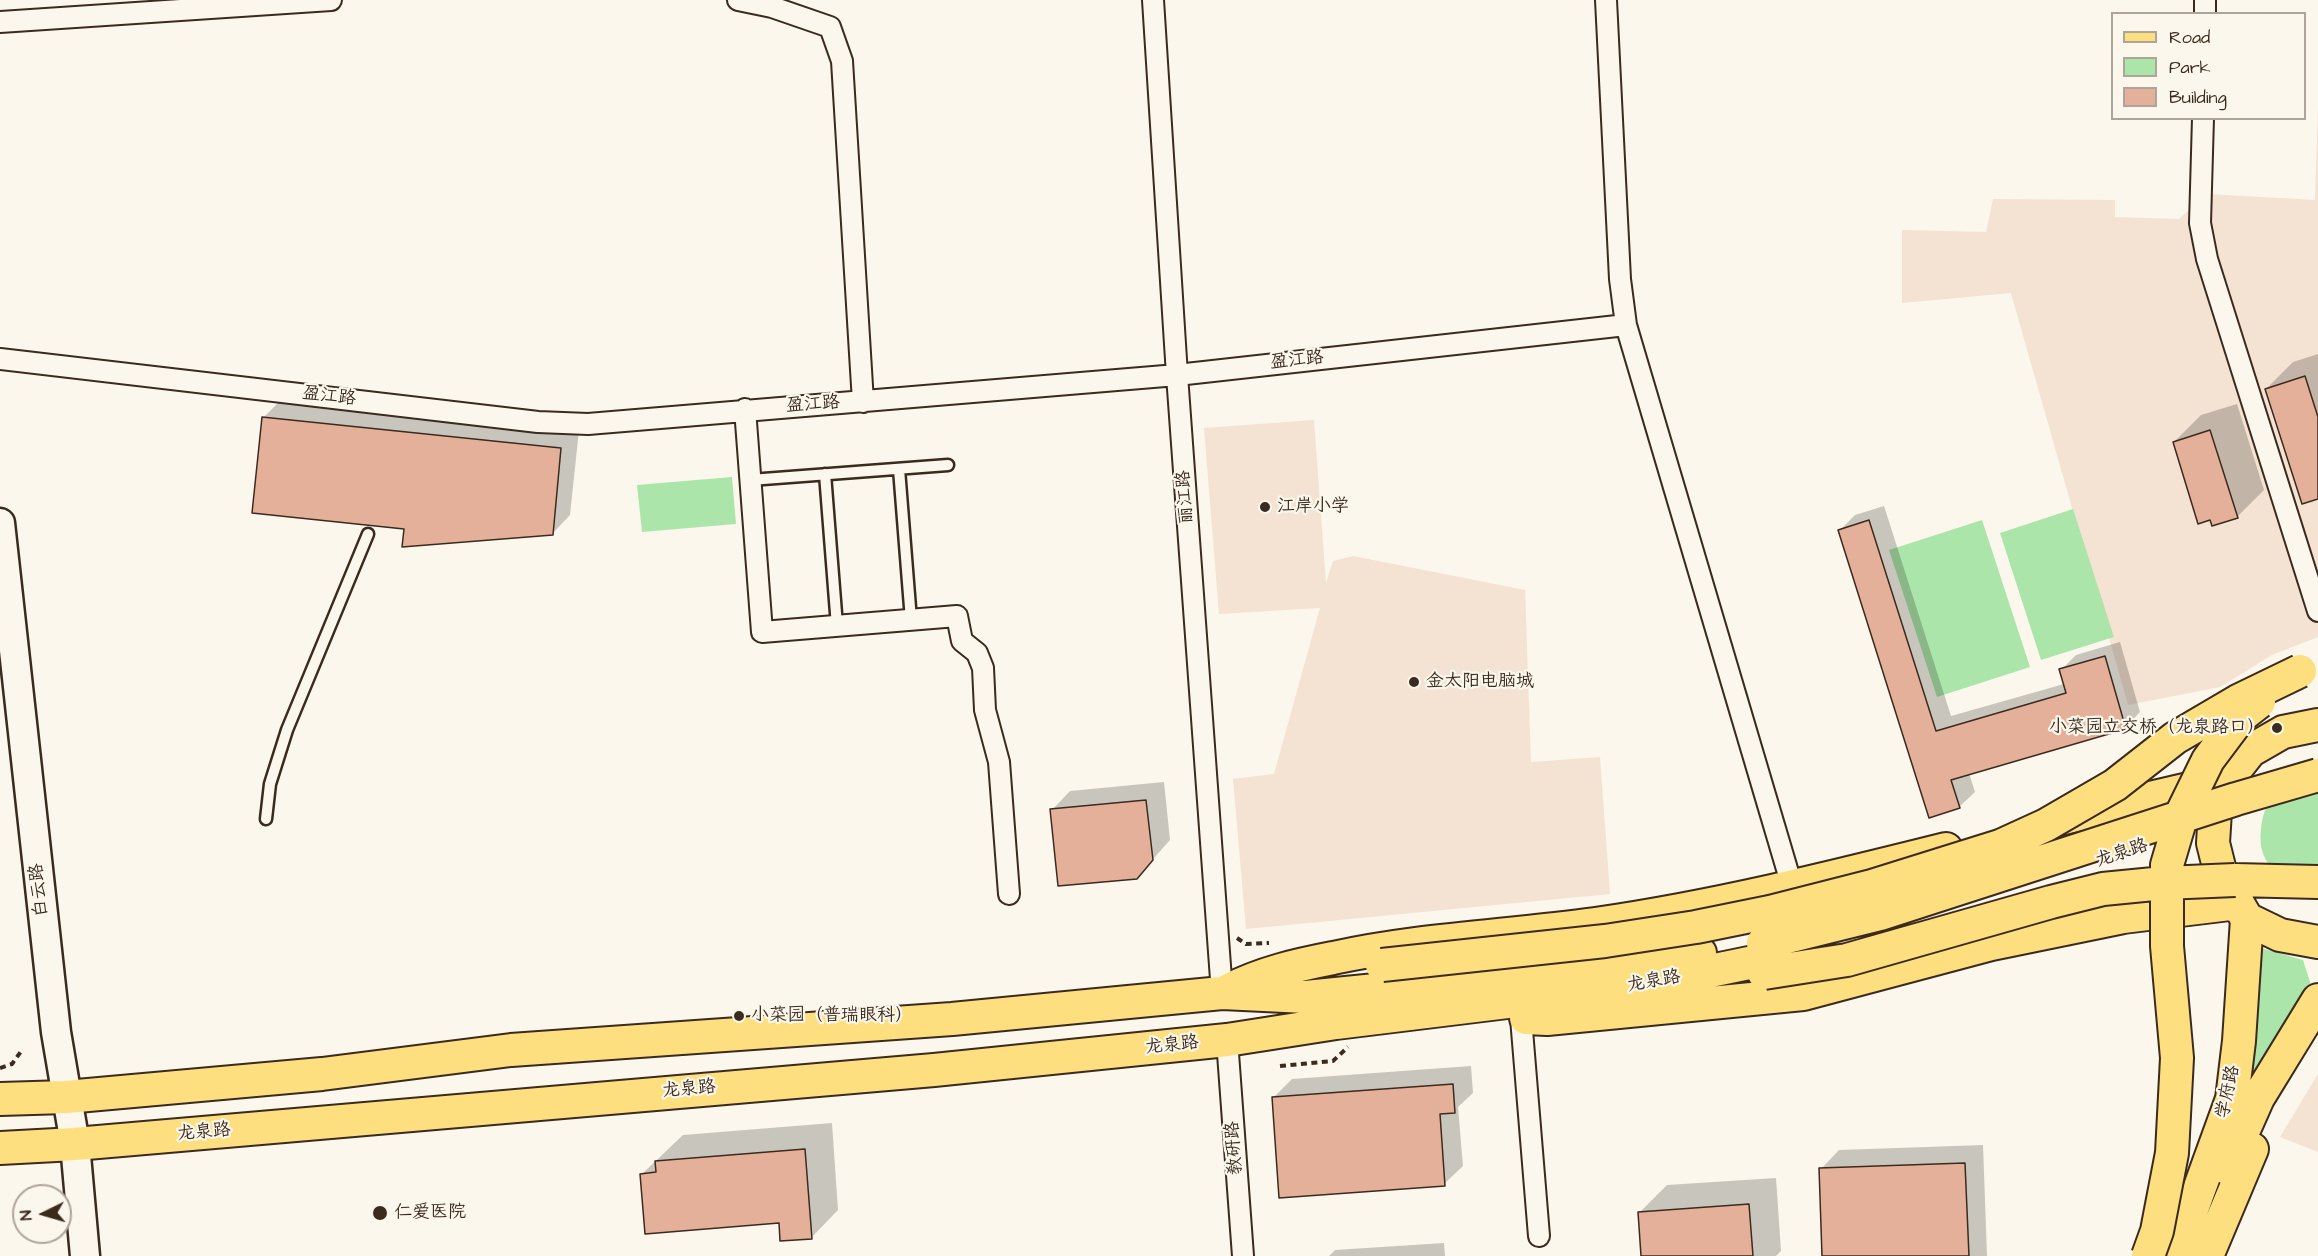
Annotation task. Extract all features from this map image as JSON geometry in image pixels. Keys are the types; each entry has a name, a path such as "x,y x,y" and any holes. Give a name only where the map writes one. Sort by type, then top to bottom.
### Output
{"main road":[{"name":"白云路","path":"0,523 56,1032 75,1144 85,1256"},
{"path":"1222,993 1382,965 1605,941 1696,927 1770,912 1872,886 2000,846 2046,825 2115,785 2175,738 2238,701 2309,666"},
{"path":"2148,1256 2157,1231 2172,1153 2174,1129 2177,1058 2167,946 2166,865 2183,811 2208,760 2241,716 2309,666"},
{"path":"2318,725 2283,732 2250,752 2227,780 2215,811 2213,843 2221,875 2242,911 2280,935 2318,942"},
{"name":"龙泉路","path":"0,1148 75,1144 934,1070 1227,1040 1336,1023 1638,986 1721,981 1765,958 1880,914 2236,799 2318,775"},
{"path":"1222,993 1249,980 1286,968 1374,949 1593,924 1687,910 2227,780"},
{"name":"龙泉路","path":"0,1099 66,1097 322,1074 511,1050 952,1019 1222,993 1306,997 1425,987 1595,968 1765,958 1885,931 2318,793"},
{"path":"1765,958 1847,960 2103,889 2163,883 2235,880 2318,882"},
{"path":"1454,1009 1547,1019 1803,994 1991,944 2123,916 2242,911"},
{"name":"学府路","path":"2175,1256 2232,1099 2239,1041 2242,911"},
{"name":"学府路","path":"2189,1256 2258,1098 2318,1000"},
{"path":"2207,1256 2263,1122 2318,1039"}],"street":[{"path":"0,22 331,0"},
{"path":"738,0 772,7 830,27 842,60 863,402"},
{"name":"丽江路","path":"1153,0 1177,375 1222,993"},
{"path":"1606,0 1620,279 1626,325 1792,886"},
{"path":"2203,120 2200,223 2207,260 2318,611"},
{"name":"盈江路","path":"0,359 537,422 588,424 745,409 863,402 1177,375 1626,325"},
{"path":"745,409 762,632 957,616 962,641 977,653 983,668 986,710 999,762 1009,894"},
{"path":"1521,1018 1539,1236"},
{"name":"教研路","path":"1227,1040 1244,1256"}],"lane":[{"path":"750,480 948,465"},
{"path":"898,469 911,620"},
{"path":"825,474 837,626"},
{"path":"266,819 270,784 287,730 368,534"}],"path":[{"path":"1236,928 1238,939 1246,944 1269,944"},
{"path":"0,1068 12,1064 22,1050"},
{"path":"1280,1066 1333,1061"}],"shaded area":[{"path":"2318,106 2318,637 2272,655 2220,687 2128,705 2011,293 1902,303 1902,230 1986,232 1993,199 2115,200 2115,217 2179,219 2207,194 2315,200"},
{"name":"金太阳电脑城","path":"1314,420 1326,583 1333,561 1353,556 1525,590 1531,762 1600,757 1610,894 1246,929 1233,779 1274,774 1320,608 1219,614 1204,428"},
{"path":"2318,1074 2318,1152 2280,1137"}],"green space":[{"path":"732,477 736,524 642,532 637,485"},
{"path":"2073,509 2114,637 2041,660 2000,533"},
{"path":"1982,520 2030,667 1937,697 1889,550"},
{"path":"2318,774 2318,896 2285,878 2269,864 2263,855 2261,829 2265,811 2270,803"},
{"path":"2261,948 2303,960 2311,985 2247,1083 2255,968"}],"building":[{"path":"2305,376 2318,417 2318,499 2302,504 2265,389"},
{"path":"262,417 561,448 553,535 402,547 404,529 252,513"},
{"path":"2210,430 2238,518 2212,526 2210,520 2198,524 2173,442"},
{"path":"1869,520 1936,731 2066,693 2059,669 2105,656 2126,729 1951,780 1960,808 1929,818 1838,530"},
{"path":"1146,800 1153,860 1137,879 1058,886 1050,809"},
{"path":"1453,1084 1455,1113 1440,1114 1445,1186 1279,1198 1272,1097"},
{"path":"805,1149 812,1239 780,1241 779,1223 645,1234 640,1174 656,1172 655,1161"},
{"path":"1965,1163 1969,1256 1822,1256 1819,1168"},
{"path":"1749,1204 1753,1256 1641,1256 1638,1212"}],"place":[{"name":"江岸小学","path":"1265,507"},
{"name":"金太阳电脑城","path":"1414,682"},
{"name":"小菜园立交桥（龙泉路口）","path":"2277,728"},
{"name":"小菜园（普瑞眼科）","path":"739,1016"},
{"name":"仁爱医院","path":"380,1213"}]}
